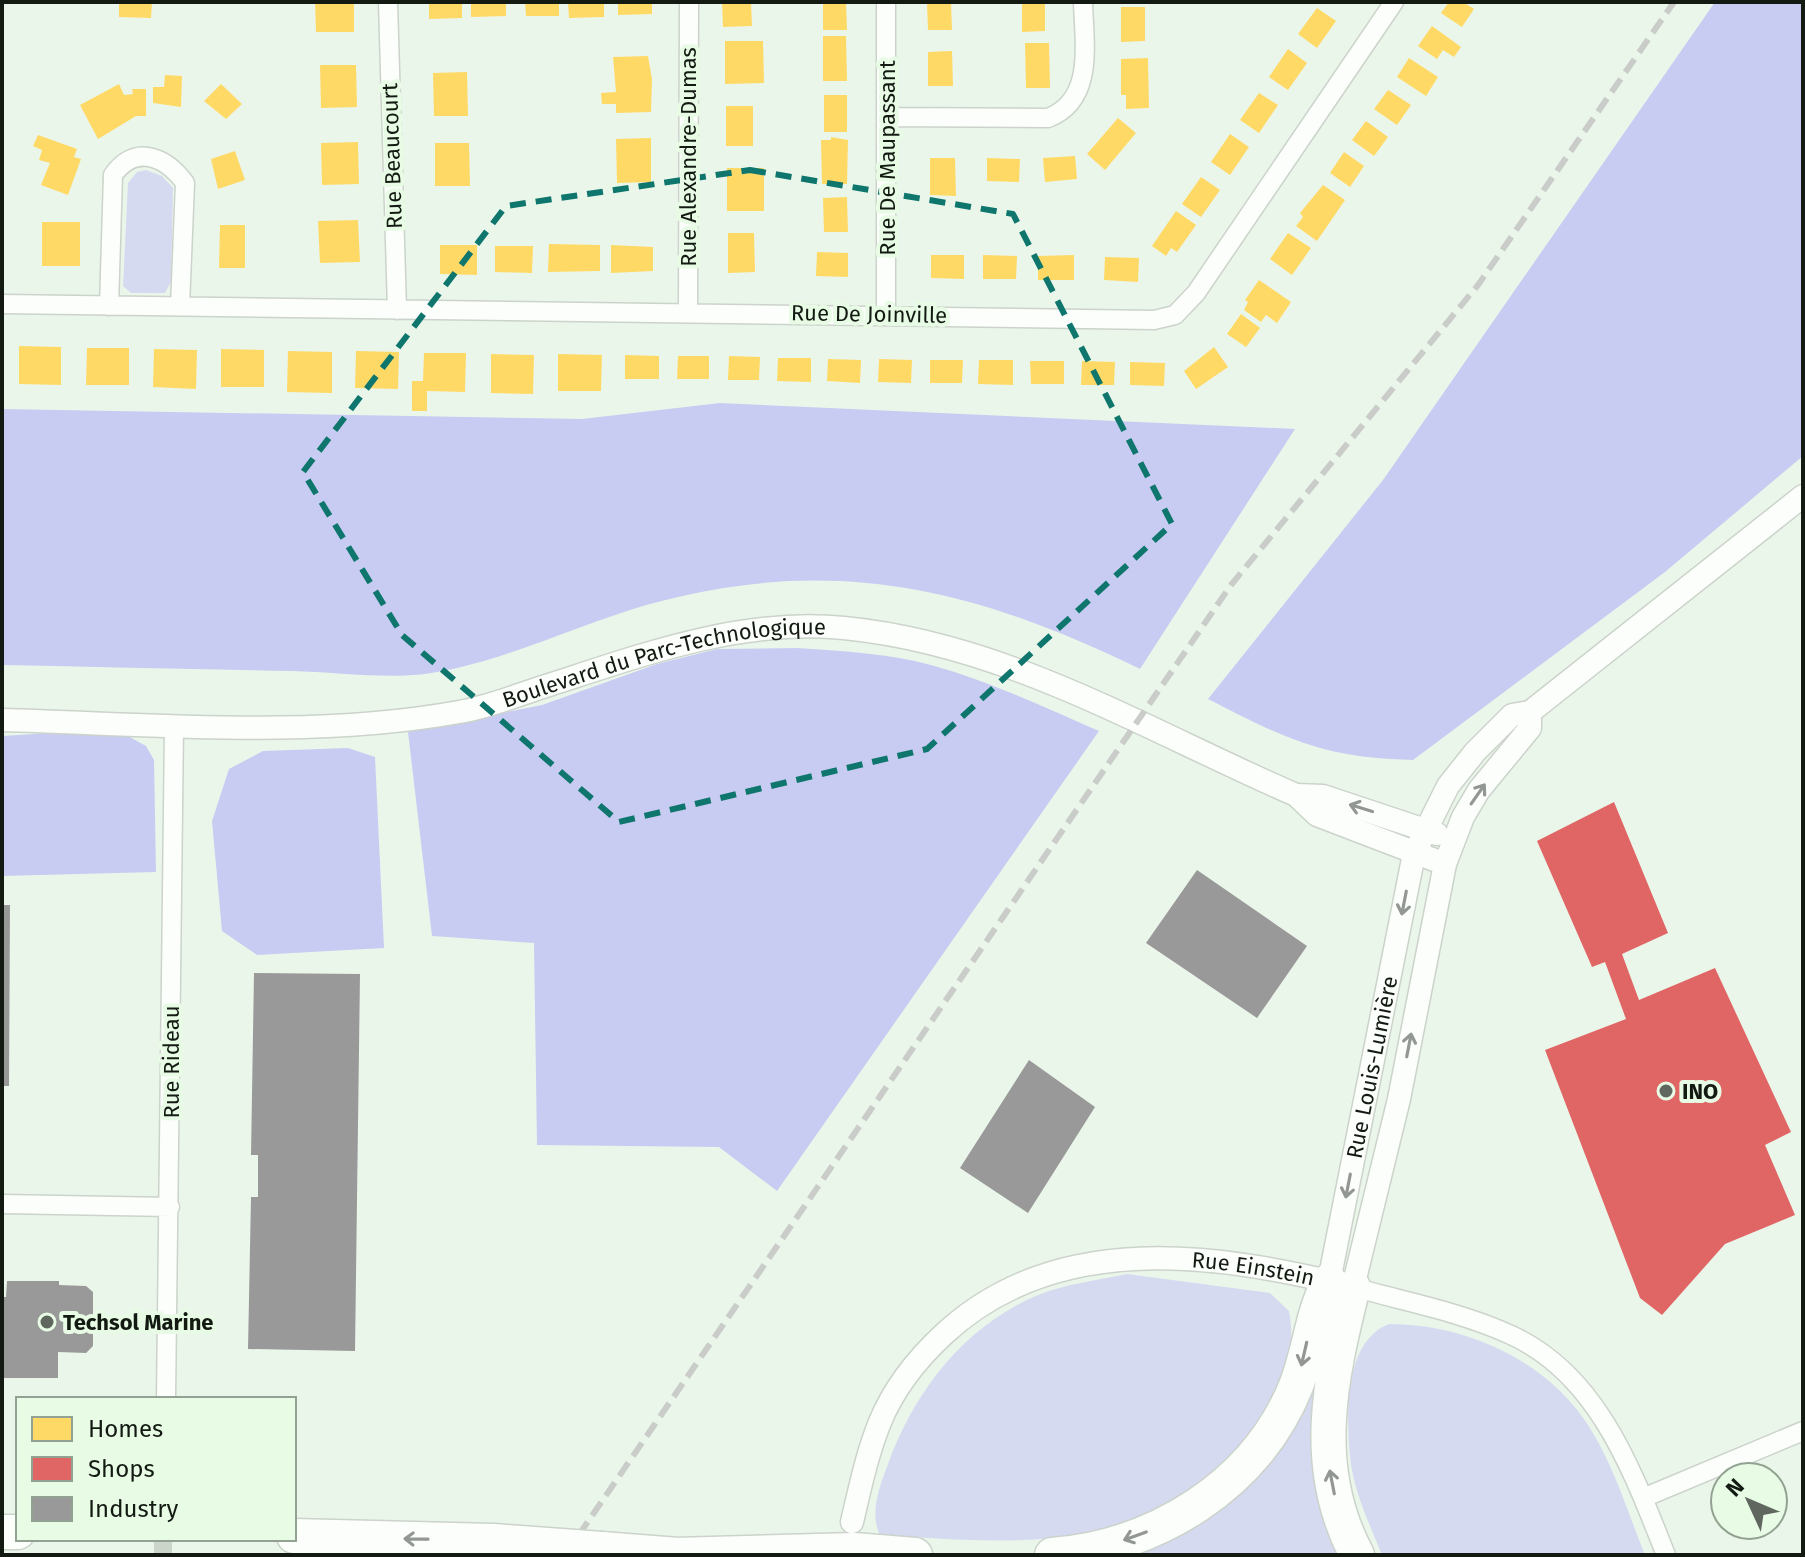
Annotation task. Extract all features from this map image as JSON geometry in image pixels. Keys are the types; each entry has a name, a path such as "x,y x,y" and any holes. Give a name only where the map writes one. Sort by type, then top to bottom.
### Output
{"highway":[{"path":"1052,1555 1124,1540 1169,1524 1211,1497 1250,1461 1279,1421 1297,1384 1314,1310 1341,1284"},
{"path":"1341,1284 1326,1446 1345,1533 1357,1555"},
{"path":"296,1536 494,1541 677,1555 854,1550 915,1555"}],"street":[{"name":"Rue Beaucourt","path":"388,2 397,310"},
{"name":"Rue Alexandre-Dumas","path":"688,311 689,2"},
{"name":"Rue De Maupassant","path":"886,2 886,314"},
{"path":"887,117 1048,118 1062,113 1080,88 1084,69 1083,2"},
{"name":"Rue De Joinville","path":"2,304 688,311 1154,320 1175,315 1196,293 1394,2"},
{"path":"109,306 113,175 129,159 146,155 167,163 185,183 180,306"},
{"path":"1414,854 1448,786 1475,752 1512,715 1530,712 1803,496"},
{"name":"Boulevard du Parc-Technologique","path":"2,720 174,725 397,723 466,711 669,647 739,631 799,626 843,628 918,638 1030,672 1296,795 1317,815 1445,864"},
{"path":"1445,864 1452,840 1479,790 1530,728 1530,712"},
{"name":"Rue Rideau","path":"166,1397 174,725"},
{"name":"Boulevard du Parc-Technologique","path":"1296,795 1323,796 1452,840"},
{"name":"Rue Louis-Lumière","path":"1341,1284 1414,854"},
{"name":"Rue Louis-Lumière","path":"1341,1284 1399,1099 1445,864"},
{"path":"2,1204 170,1207"},
{"name":"Rue Einstein","path":"852,1522 880,1421 909,1371 959,1321 996,1295 1071,1266 1162,1256 1341,1284 1451,1312 1512,1335 1534,1348 1567,1375 1600,1414 1628,1460 1666,1555"},
{"path":"1643,1498 1803,1431"}],"highlighted area":[{"path":"750,170 1013,214 1172,524 927,749 619,822 402,635 303,472 506,206"}],"shaded area":[{"path":"1715,2 1803,2 1803,456 1665,572 1413,760 1354,755 1306,744 1208,699 1383,480"},
{"path":"146,170 162,176 173,188 171,282 165,293 131,293 123,286 128,183 137,172"},
{"path":"720,403 1295,429 1140,669 1019,618 960,600 901,587 841,581 780,582 716,589 650,604 511,653 425,674 376,676 292,671 2,665 2,409 582,419"},
{"path":"796,648 881,655 953,671 1099,731 777,1191 719,1147 537,1145 534,943 432,936 408,732 542,705 657,664 717,649"},
{"path":"115,729 146,746 154,760 156,872 2,876 2,736"},
{"path":"348,748 375,757 384,948 257,955 222,931 212,821 229,769 263,751"},
{"path":"1127,1274 1270,1293 1289,1311 1289,1362 1278,1392 1251,1434 1212,1474 1170,1503 1127,1522 1081,1534 1034,1539 880,1535 875,1518 885,1472 912,1412 945,1364 987,1324 1011,1308 1048,1291"},
{"path":"1389,1324 1442,1330 1494,1346 1540,1374 1560,1391 1578,1411 1599,1444 1645,1555 1382,1555 1354,1481 1348,1420 1356,1362 1363,1346 1374,1333"},
{"path":"1307,1384 1317,1387 1342,1555 1104,1555 1164,1536"}],"building: Homes":[{"path":"119,2 152,2 151,18 119,17"},
{"path":"315,2 354,2 354,32 316,32"},
{"path":"429,2 462,2 462,18 429,19"},
{"path":"471,2 506,2 506,16 471,17"},
{"path":"525,2 559,2 559,16 526,16"},
{"path":"568,2 604,2 604,17 569,18"},
{"path":"618,2 652,2 652,14 618,15"},
{"path":"722,2 751,2 752,26 723,27"},
{"path":"823,2 846,2 847,30 823,30"},
{"path":"927,2 951,2 952,30 928,30"},
{"path":"1022,2 1045,2 1045,31 1022,32"},
{"path":"1449,2 1463,2 1474,9 1462,27 1441,13"},
{"path":"1121,7 1145,7 1145,41 1121,42"},
{"path":"1317,8 1336,21 1317,48 1298,34"},
{"path":"1432,26 1461,47 1454,57 1443,50 1437,59 1418,46"},
{"path":"823,36 846,36 847,81 823,81"},
{"path":"725,41 763,41 764,83 725,84"},
{"path":"1025,43 1049,43 1050,88 1026,88"},
{"path":"1288,49 1307,63 1288,90 1269,77"},
{"path":"952,51 953,86 928,86 928,52"},
{"path":"648,56 652,79 651,112 616,113 616,104 602,104 601,93 616,92 613,57"},
{"path":"1148,58 1149,108 1126,109 1126,95 1121,95 1121,59"},
{"path":"1409,58 1438,77 1426,96 1397,77"},
{"path":"320,65 356,65 357,107 321,108"},
{"path":"467,72 468,116 434,116 433,73"},
{"path":"165,75 182,76 181,107 153,103 153,87 164,87"},
{"path":"119,84 124,95 133,94 132,89 146,89 146,116 136,116 98,139 80,105"},
{"path":"221,84 242,104 226,119 204,101"},
{"path":"1388,90 1411,105 1397,125 1374,109"},
{"path":"1259,93 1278,105 1259,133 1240,120"},
{"path":"824,95 847,95 847,132 824,132"},
{"path":"726,106 753,106 753,146 726,146"},
{"path":"1118,118 1136,133 1105,170 1087,154"},
{"path":"1366,121 1388,137 1374,156 1352,140"},
{"path":"1230,134 1249,147 1230,175 1211,162"},
{"path":"38,135 77,149 74,157 81,159 68,195 41,185 50,163 39,160 42,150 33,146"},
{"path":"831,137 848,140 847,184 822,184 821,140 831,140"},
{"path":"651,138 651,182 617,183 616,139"},
{"path":"358,142 359,184 322,185 321,143"},
{"path":"435,143 469,143 470,186 435,186"},
{"path":"235,151 245,180 218,189 211,159"},
{"path":"1344,152 1364,166 1350,187 1330,173"},
{"path":"1075,156 1077,179 1045,182 1043,158"},
{"path":"930,158 955,158 956,196 930,195"},
{"path":"987,158 1020,159 1019,182 987,181"},
{"path":"727,168 764,168 764,211 727,211"},
{"path":"1201,177 1220,190 1201,217 1182,204"},
{"path":"1323,185 1345,200 1317,241 1296,226 1303,217 1300,213"},
{"path":"847,197 848,232 824,232 823,198"},
{"path":"1176,211 1196,225 1177,252 1171,248 1166,256 1152,246"},
{"path":"358,220 360,262 320,263 318,221"},
{"path":"42,222 80,222 80,266 42,266"},
{"path":"220,225 245,225 245,268 219,268"},
{"path":"728,233 754,233 755,272 728,273"},
{"path":"1288,233 1311,248 1292,275 1270,259"},
{"path":"549,244 600,245 600,271 548,272"},
{"path":"440,245 477,245 477,275 440,274"},
{"path":"611,245 653,247 653,271 611,273"},
{"path":"495,246 533,246 532,273 495,272"},
{"path":"817,252 848,253 848,277 816,276"},
{"path":"931,255 964,255 964,279 931,278"},
{"path":"983,255 1017,256 1016,279 983,279"},
{"path":"1074,255 1074,280 1038,280 1038,256"},
{"path":"1105,257 1139,258 1138,282 1104,280"},
{"path":"1259,280 1291,302 1277,323 1266,315 1261,322 1244,310 1248,302 1245,300"},
{"path":"1241,314 1260,328 1246,347 1227,334"},
{"path":"19,346 61,347 61,385 19,384"},
{"path":"1214,347 1228,367 1196,389 1184,371"},
{"path":"87,348 129,348 129,385 86,385"},
{"path":"154,349 197,350 196,389 153,387"},
{"path":"221,349 264,350 264,387 221,387"},
{"path":"288,351 332,352 332,393 287,392"},
{"path":"356,351 399,352 398,389 355,388"},
{"path":"424,353 466,353 465,392 427,391 427,411 412,411 412,381 423,381"},
{"path":"491,354 534,355 533,394 491,393"},
{"path":"558,354 602,355 601,391 558,391"},
{"path":"625,355 659,356 659,379 625,379"},
{"path":"678,356 709,356 709,379 677,379"},
{"path":"729,356 760,357 759,380 728,380"},
{"path":"778,358 811,358 811,382 777,381"},
{"path":"828,359 861,360 860,383 827,381"},
{"path":"879,359 912,360 911,383 878,382"},
{"path":"930,360 963,360 962,383 930,383"},
{"path":"979,360 1013,360 1013,385 978,384"},
{"path":"1030,361 1064,361 1064,384 1031,384"},
{"path":"1082,361 1115,362 1114,385 1081,385"},
{"path":"1130,362 1165,363 1164,386 1130,385"}],"building: Shops":[{"name":"INO","path":"1614,802 1668,933 1622,954 1639,1000 1715,968 1791,1132 1765,1145 1795,1215 1725,1244 1662,1315 1640,1298 1545,1050 1626,1019 1605,962 1592,967 1537,841"}],"building: Industry":[{"path":"1197,870 1307,946 1257,1018 1146,943"},
{"path":"2,905 10,905 9,1086 2,1086"},
{"path":"254,973 360,974 355,1351 248,1349 251,1197 258,1197 258,1155 251,1155"},
{"path":"1029,1060 1095,1107 1028,1213 960,1168"},
{"name":"Techsol Marine","path":"7,1281 59,1281 59,1285 86,1286 93,1292 93,1346 86,1353 58,1352 58,1378 2,1378 2,1297 6,1297"}],"tunnel":[{"path":"163,1541 163,1555"}],"railway":[{"path":"565,1555 1231,585 1478,285 1674,2"}],"place":[{"name":"INO","path":"1666,1091"},
{"name":"Techsol Marine","path":"47,1322"}]}
